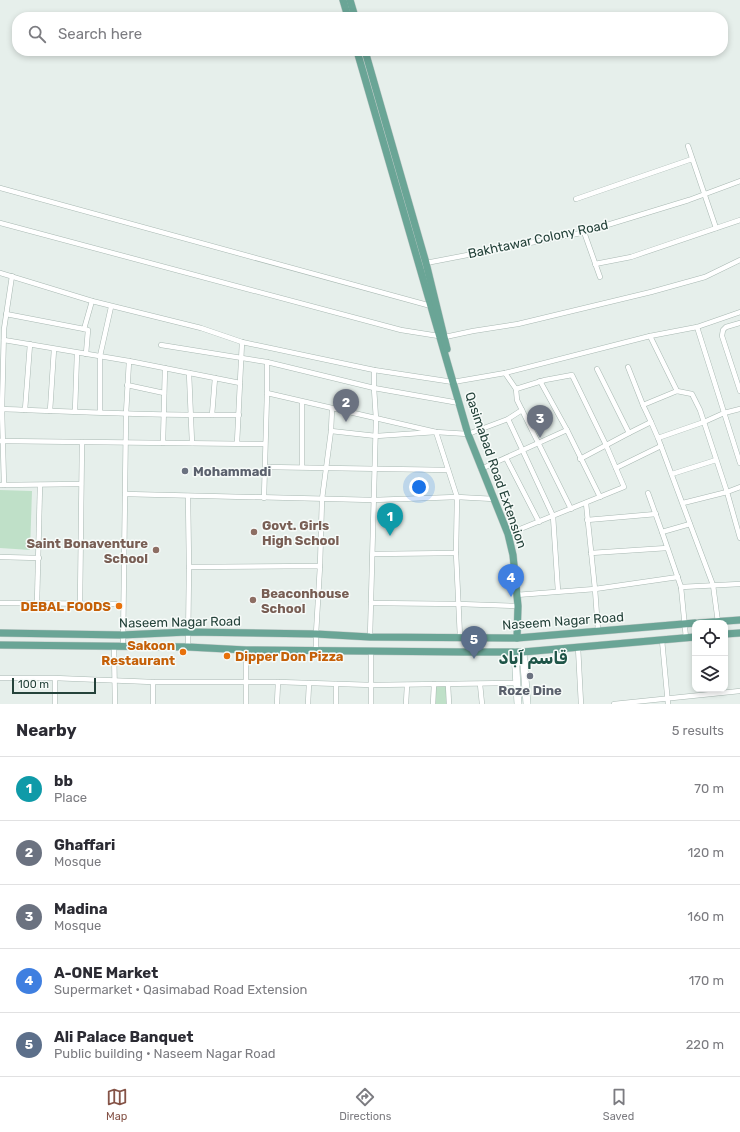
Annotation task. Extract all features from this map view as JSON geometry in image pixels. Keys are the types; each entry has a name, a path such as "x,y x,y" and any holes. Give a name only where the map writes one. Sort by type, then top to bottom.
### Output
{"main road":[{"path":"343,0 347,12"},
{"path":"350,0 354,12"},
{"path":"359,56 431,306 442,336"},
{"path":"366,56 426,263 442,336"},
{"name":"Qasimabad Road Extension","path":"442,336 468,434 508,534 513,555 518,606 517,638"},
{"path":"728,621 740,620"},
{"name":"Naseem Nagar Road","path":"0,633 122,636 188,632 316,634 370,637 517,638 692,623"},
{"path":"612,629 613,644"},
{"path":"728,634 740,633"},
{"path":"370,637 371,651"},
{"name":"Naseem Nagar Road","path":"0,645 188,647 246,650 523,652 578,646 692,637"},
{"path":"515,652 518,704"},
{"path":"523,652 527,704"}],"street":[{"path":"688,146 716,228"},
{"path":"576,199 692,159"},
{"name":"Bakhtawar Colony Road","path":"426,263 584,232 689,200 740,181"},
{"path":"0,188 431,306"},
{"path":"595,264 630,256 740,220"},
{"path":"0,223 401,330 442,336 518,324 651,292 706,277 740,260"},
{"path":"584,232 600,277"},
{"path":"0,272 111,307 201,328 242,342 374,370 453,382 505,374 650,336 698,327 740,312"},
{"path":"12,276 7,303 1,386 2,485 81,484"},
{"path":"0,301 7,303"},
{"path":"84,329 92,301"},
{"path":"100,412 100,356 111,307"},
{"path":"6,314 88,330 86,354"},
{"path":"740,323 726,327 723,330 722,336 740,392"},
{"path":"698,327 740,463"},
{"path":"650,336 677,391"},
{"path":"4,340 129,361 240,383"},
{"path":"237,443 242,342"},
{"path":"25,410 30,344"},
{"path":"160,345 266,362 374,388 460,403"},
{"path":"50,411 54,349"},
{"path":"76,411 77,353"},
{"path":"123,647 122,604 125,442 129,361"},
{"path":"264,498 267,393 266,362"},
{"path":"163,443 165,368"},
{"path":"628,368 658,438 713,585 718,620"},
{"path":"597,369 629,433"},
{"path":"370,637 376,436 374,370"},
{"path":"189,373 192,443"},
{"path":"505,374 516,389 517,400 571,508"},
{"path":"508,534 624,487 606,445 572,375 540,381 516,389"},
{"path":"212,415 215,378"},
{"path":"540,381 567,430 600,497"},
{"path":"127,386 164,393"},
{"path":"643,405 677,391 692,394 704,422 727,492 740,538"},
{"path":"267,393 436,432"},
{"path":"302,402 302,468"},
{"path":"1,409 191,416 238,415"},
{"path":"316,650 322,499 331,431 332,409"},
{"path":"658,438 704,422 724,413 740,409"},
{"path":"331,431 376,436 436,432 468,434 508,419 522,410"},
{"path":"508,419 553,516 558,591"},
{"path":"580,459 651,422"},
{"path":"481,469 567,430"},
{"path":"436,432 457,497 456,553 460,637"},
{"path":"1,441 265,444"},
{"path":"80,604 82,442"},
{"path":"616,468 661,446"},
{"path":"506,458 539,522"},
{"path":"672,474 716,460"},
{"path":"265,467 448,470"},
{"path":"37,603 40,484"},
{"path":"683,503 727,492 740,487"},
{"path":"648,492 678,577 686,638"},
{"path":"125,494 373,500 457,497 494,499"},
{"path":"188,496 188,647"},
{"path":"586,503 598,630"},
{"path":"587,520 656,514"},
{"path":"662,532 690,524"},
{"path":"591,553 667,548"},
{"path":"373,554 456,553"},
{"path":"0,557 39,558"},
{"path":"189,567 320,566"},
{"path":"516,595 595,589 678,577"},
{"path":"680,587 740,584"},
{"path":"0,603 122,604"},
{"path":"371,603 518,606"},
{"path":"662,640 668,701"},
{"path":"578,646 581,704"},
{"path":"114,647 115,704"},
{"path":"246,650 246,704"},
{"path":"371,651 371,704"},
{"path":"0,678 153,682 278,682 372,685 516,683"},
{"path":"55,679 55,704"},
{"path":"153,682 153,704"},
{"path":"278,682 278,704"},
{"path":"308,704 309,683"},
{"path":"336,684 336,704"},
{"path":"433,704 434,684"},
{"path":"448,684 449,704"},
{"path":"480,684 482,704"},
{"path":"406,704 407,685"},
{"path":"614,704 668,701 740,691"}],"green space":[{"path":"0,490 32,491 30,550 0,548"},
{"path":"434,684 448,684 449,704 433,704"}],"place":[{"name":"Ghaffari","path":"346,422"},
{"name":"Madina","path":"540,438"},
{"name":"Mohammadi","path":"185,471"},
{"name":"Govt. Girls High School","path":"254,532"},
{"name":"bb","path":"390,536"},
{"name":"Saint Bonaventure School","path":"156,550"},
{"name":"A-ONE Market","path":"511,597"},
{"name":"Beaconhouse School","path":"253,600"},
{"name":"DEBAL FOODS","path":"119,606"},
{"name":"Sakoon Restaurant","path":"183,652"},
{"name":"Dipper Don Pizza","path":"227,656"},
{"name":"Ali Palace Banquet","path":"474,659"},
{"name":"Roze Dine","path":"530,676"}],"district":[{"name":"قاسم آباد","path":"533,658"}]}
